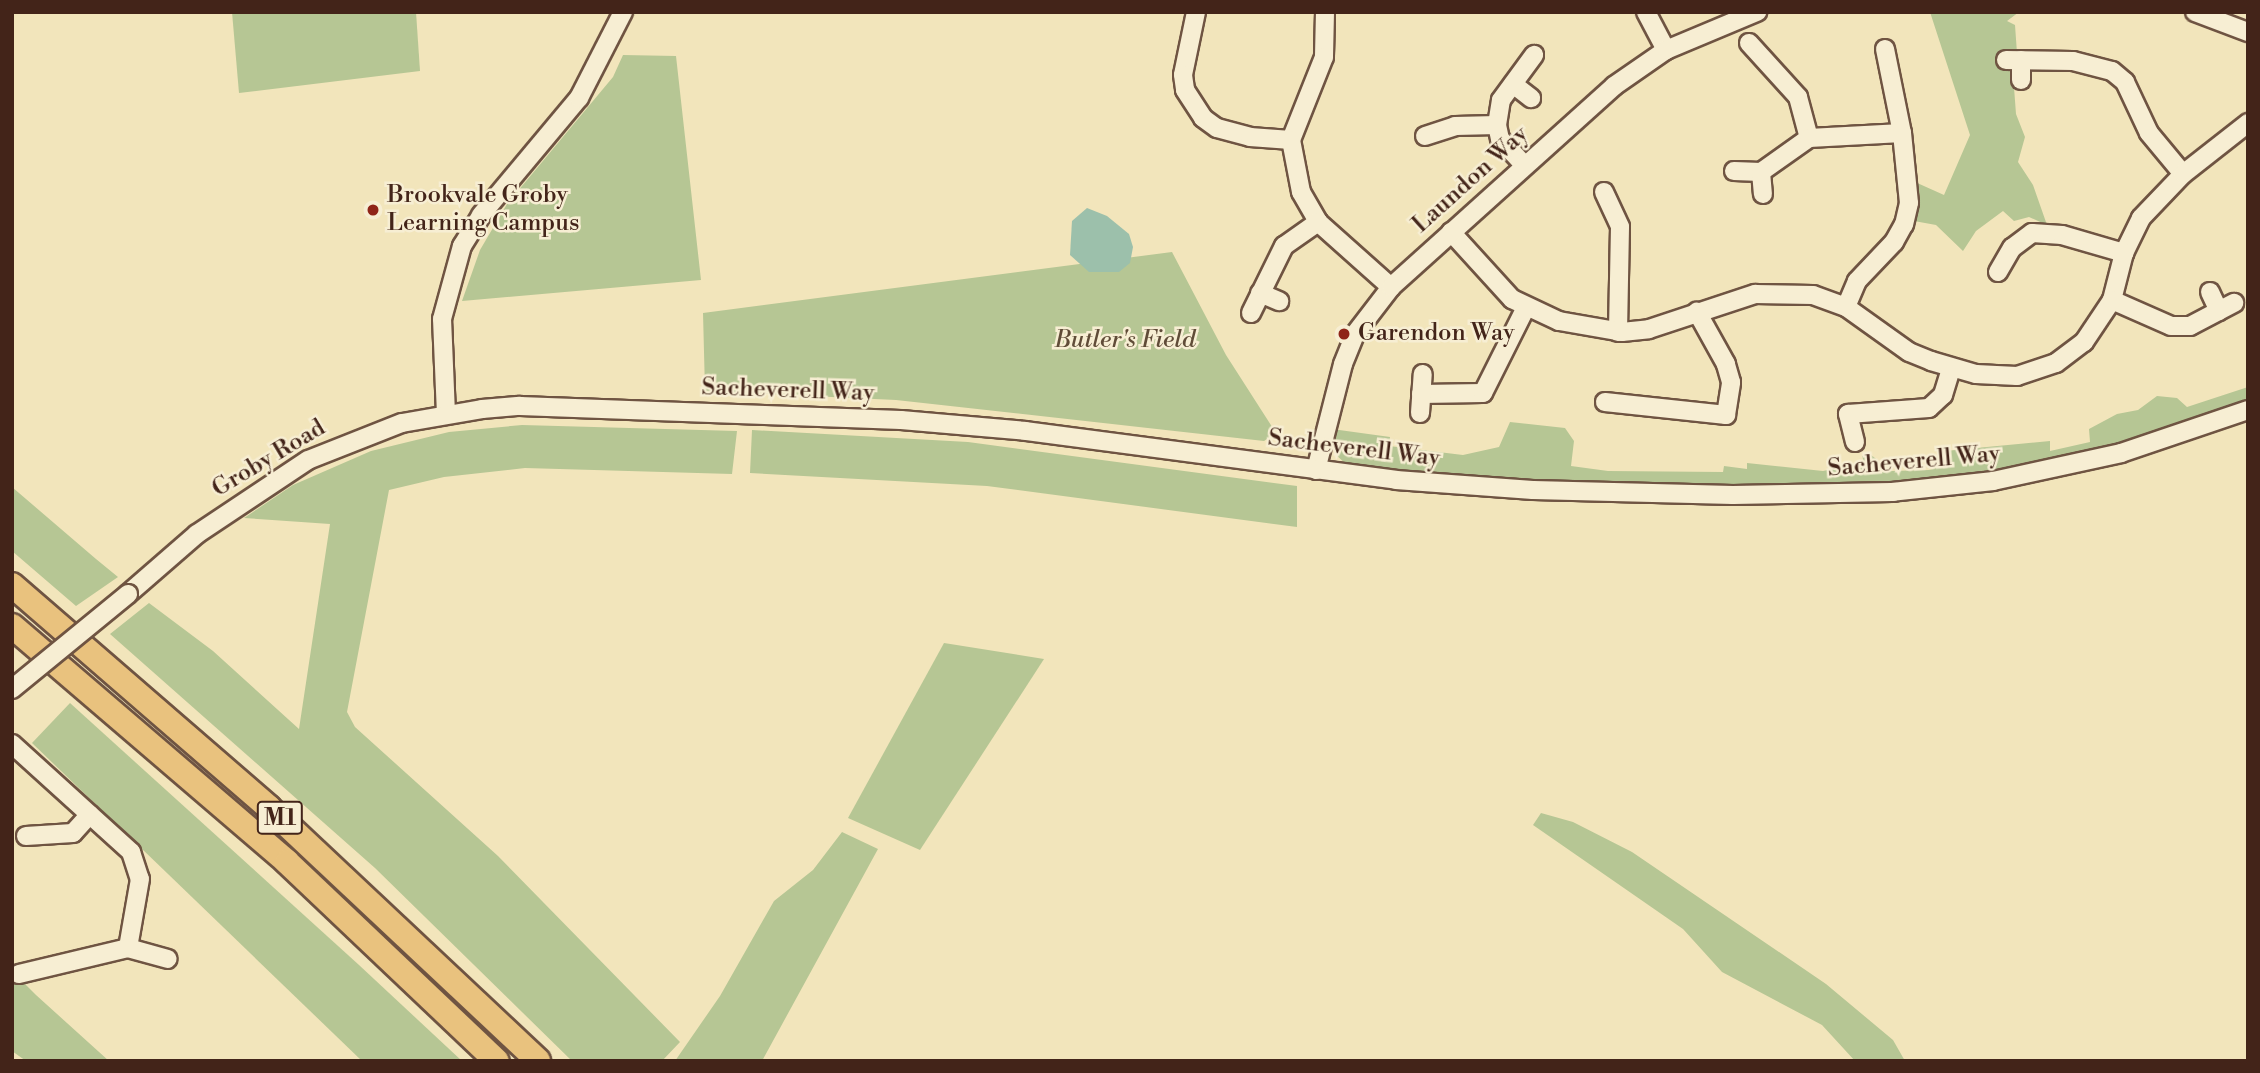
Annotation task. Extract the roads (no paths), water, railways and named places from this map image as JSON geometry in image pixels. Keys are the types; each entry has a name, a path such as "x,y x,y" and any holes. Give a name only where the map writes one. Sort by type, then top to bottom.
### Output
{"highway":[{"name":"M1","path":"12,585 269,808 538,1061"},
{"name":"M1","path":"12,626 286,862 497,1061"}],"street":[{"path":"446,414 442,319 463,246 481,215 579,98 623,12"},
{"path":"1196,12 1183,75 1185,90 1203,118 1217,128 1250,137 1291,140"},
{"path":"1325,12 1324,57 1291,140 1301,192 1318,222 1391,287"},
{"path":"1646,12 1666,50"},
{"name":"Laundon Way","path":"1316,470 1333,397 1355,334 1391,287 1614,86 1666,50 1756,12"},
{"path":"2202,13 2248,32"},
{"path":"1846,307 1857,281 1894,242 1904,224 1909,203 1902,133 1883,76 1885,48"},
{"path":"1524,165 1500,139 1496,111 1534,55"},
{"path":"1752,56 1798,97 1809,138"},
{"path":"2021,80 2014,60 2095,63 2112,71 2125,82 2148,133 2183,174"},
{"path":"1513,84 1531,98"},
{"path":"1451,232 1512,299 1559,321 1618,332 1649,329 1755,294 1813,295 1846,307 1909,352 1951,369 1999,377 2038,371 2084,342 2112,300 2124,253 2141,218 2183,174 2248,123"},
{"path":"1425,136 1455,127 1497,125"},
{"path":"1734,171 1761,172 1809,138 1902,133"},
{"path":"1761,172 1763,194"},
{"path":"1604,192 1627,226 1618,332"},
{"path":"1251,313 1284,246 1318,222"},
{"path":"1998,272 2012,248 2032,233 2062,235 2124,253"},
{"path":"2112,300 2172,327 2190,326 2227,307 2210,292"},
{"path":"1260,293 1279,301"},
{"path":"1421,394 1483,393 1526,307"},
{"path":"1605,402 1727,415 1731,382 1726,365 1697,312"},
{"path":"1855,442 1848,414 1929,408 1942,395 1951,369"},
{"path":"1420,413 1423,374"},
{"name":"Sacheverell Way","path":"446,414 520,406 901,420 1026,431 1316,470 1444,484 1624,495 1892,492 2046,472 2121,453 2248,410"},
{"name":"Groby Road","path":"12,690 197,534 272,480 346,442 446,414"},
{"path":"12,744 131,852 141,879 128,948"},
{"path":"26,836 73,833 90,814"},
{"path":"19,974 128,948 168,959"}],"place":[{"name":"Brookvale Groby Learning Campus","path":"373,210"},
{"name":"Garendon Way","path":"1344,334"}],"park label":[{"name":"Butler's Field","path":"1125,341"}]}
